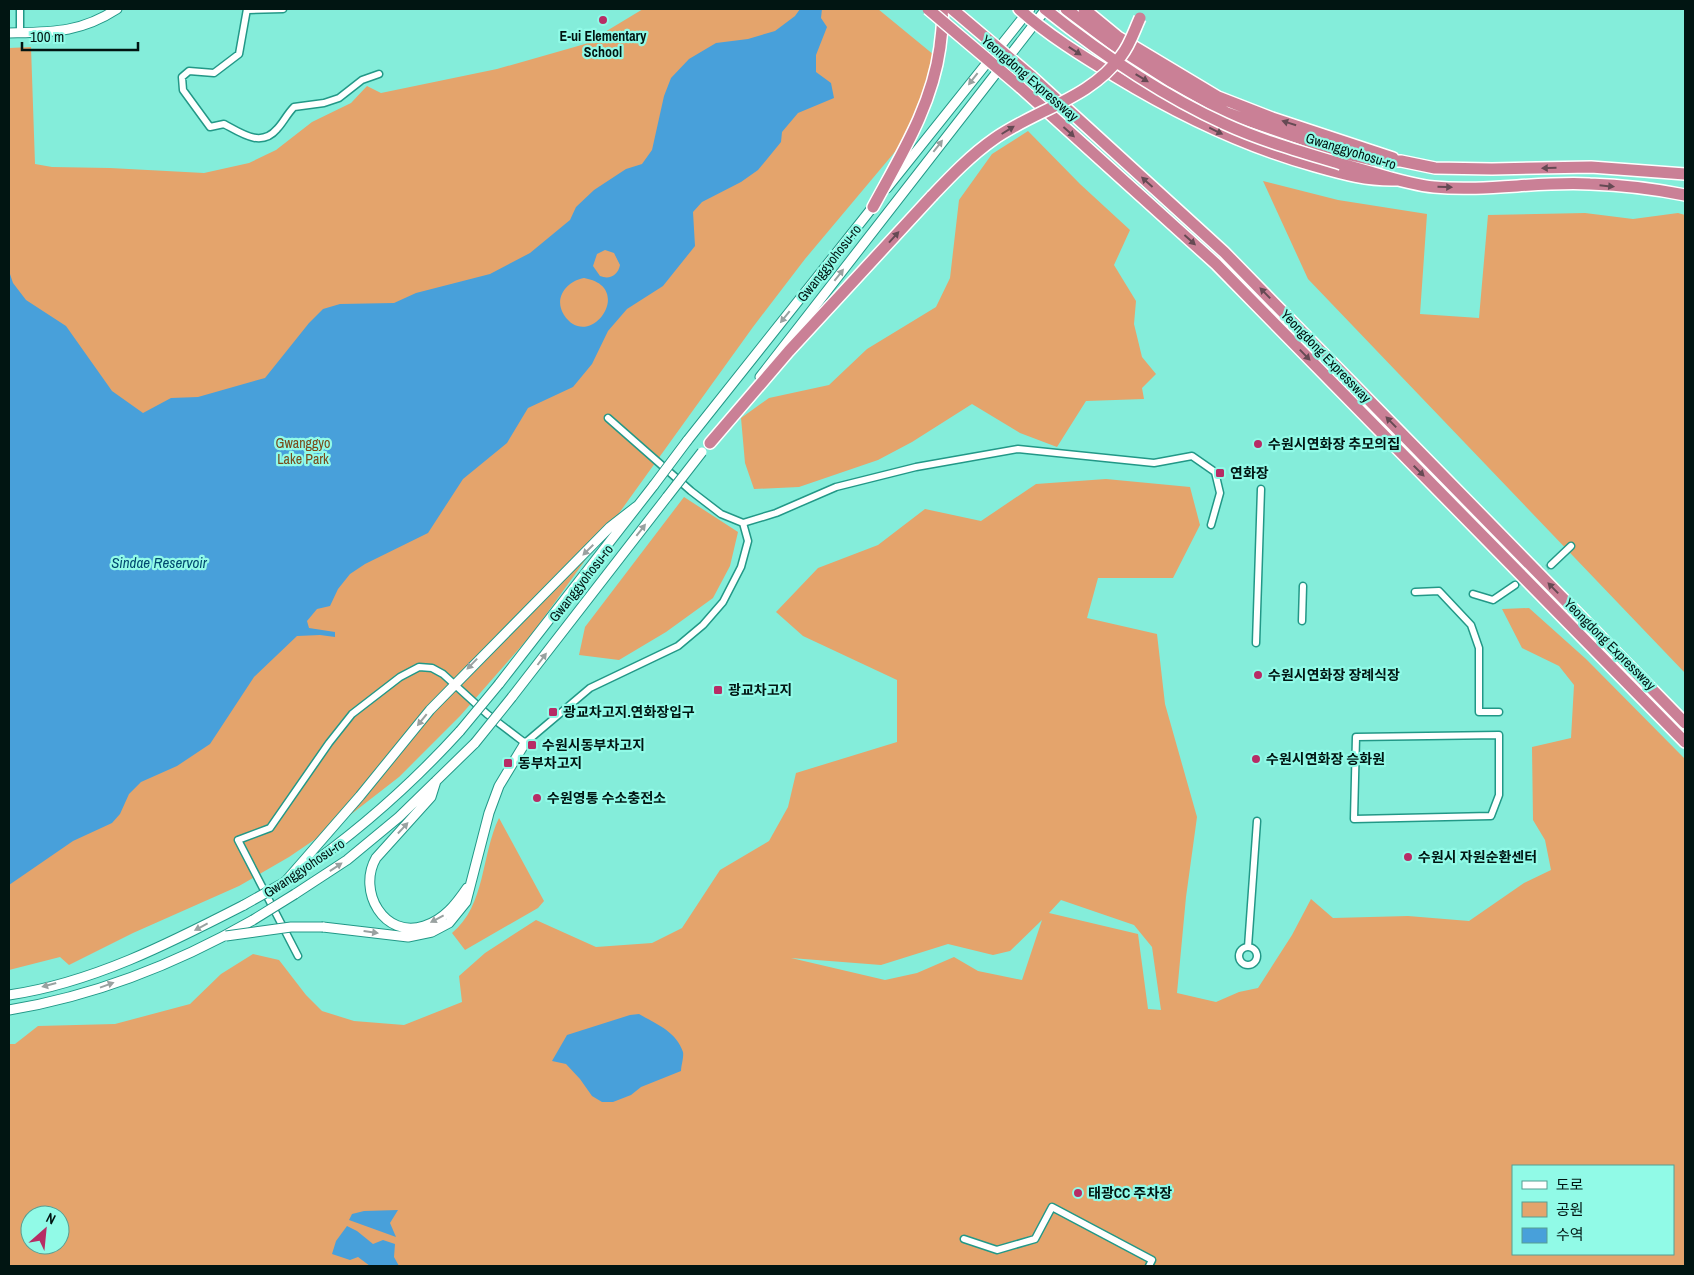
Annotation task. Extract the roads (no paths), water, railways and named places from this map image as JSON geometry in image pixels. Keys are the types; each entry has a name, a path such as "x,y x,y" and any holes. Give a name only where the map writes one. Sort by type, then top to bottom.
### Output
{"highway":[{"name":"Yeongdong Expressway","path":"928,9 1020,87 1216,264 1685,742"},
{"path":"873,207 916,129 929,95 939,53 942,9"},
{"name":"Yeongdong Expressway","path":"952,9 1031,76 1224,252 1685,723"},
{"name":"Gwanggyohosu-ro","path":"1046,9 1106,56 1225,124 1275,144 1342,159 1401,161 1436,168 1591,167 1685,174"},
{"name":"Gwanggyohosu-ro","path":"1066,9 1114,45 1172,82 1228,112 1370,171 1397,180 1434,187 1451,188 1590,184 1685,195"},
{"path":"1084,9 1118,37 1218,97 1272,118 1401,161"},
{"path":"710,442 789,351 962,165 993,139 1024,120 1065,100 1110,70 1132,38 1140,18 1141,9"},
{"path":"1025,11 1036,22 1128,84 1221,134 1274,155 1339,173 1372,181 1397,180"}],"main road":[{"path":"9,33 81,28 97,22 117,9"},
{"name":"Gwanggyohosu-ro","path":"9,1010 97,989 179,958 226,936 347,860 399,817 475,743 512,698 1046,9"},
{"name":"Gwanggyohosu-ro","path":"9,995 92,973 174,942 285,882 341,843 391,802 460,732 500,684 686,441 873,207 1025,11"},
{"path":"285,882 454,684 610,527 637,506"},
{"path":"226,936 291,927 323,927 408,937 432,932 449,923 466,902 499,786 525,743"},
{"path":"436,781 431,797 373,863 368,881 370,896 377,909 387,918 411,928 425,926 446,914 470,884"}],"street":[{"path":"20,9 20,33"},
{"path":"283,9 247,9 239,54 214,73 189,71 182,77 183,90 210,127 224,124 250,138 266,138 278,129 294,107 324,103 339,98 362,80 379,74"},
{"path":"608,418 691,491 721,514 743,522 776,513 836,487 916,467 1018,449 1154,463 1192,456 1215,472 1220,493 1211,524"},
{"path":"1256,643 1261,489"},
{"path":"298,956 238,840 270,828 352,714 400,677 419,667 432,668 525,743 590,688 678,646 703,625 723,602 741,567 748,541 743,522"},
{"path":"1550,565 1571,546"},
{"path":"1473,594 1493,600 1515,585"},
{"path":"1302,620 1303,586"},
{"path":"1415,592 1438,591 1471,625 1479,648 1479,712 1499,712"},
{"path":"1499,734 1499,795 1491,816 1354,819 1356,737 1499,734"},
{"path":"1248,947 1257,821"},
{"path":"964,1239 997,1250 1035,1239 1052,1207 1152,1260 1149,1266"}],"water":[{"name":"Sindae Reservoir","path":"800,9 822,9 821,18 827,27 816,55 816,72 831,83 834,98 798,113 782,132 781,142 758,170 741,182 702,202 693,212 695,246 663,286 627,309 608,331 592,364 573,387 528,408 507,443 463,479 428,533 365,564 350,574 338,589 330,606 317,609 307,621 309,628 335,632 335,637 320,635 297,636 254,677 210,744 177,766 141,782 129,794 120,814 112,823 73,841 9,885 9,271 13,283 26,300 66,326 112,391 143,413 171,398 198,397 265,378 309,323 323,309 340,304 394,303 416,293 490,274 530,253 570,220 576,207 594,190 626,169 642,164 652,150 664,96 671,78 689,59 716,43 748,39 775,31 795,16","holes":["605,250 614,253 620,265 615,274 610,277 600,276 593,266 597,254","584,278 599,284 607,293 608,304 603,314 595,322 585,327 574,325 564,315 560,302 567,287"]},
{"path":"639,1014 665,1029 676,1039 683,1052 681,1071 641,1087 631,1095 613,1102 602,1102 592,1096 566,1064 552,1061 567,1035 630,1015"},
{"path":"398,1210 390,1223 396,1237 349,1220 352,1214 364,1211"},
{"path":"347,1226 357,1231 373,1244 383,1240 395,1244 394,1257 399,1266 370,1266 358,1257 350,1260 332,1254 336,1241"}],"tunnel":[{"path":"1515,585 1551,565"}],"place":[{"name":"E-ui Elementary School","path":"603,20"},
{"name":"수원시연화장 추모의집","path":"1258,444"},
{"name":"연화장","path":"1220,473"},
{"name":"수원시연화장 장례식장","path":"1258,675"},
{"name":"광교차고지","path":"718,690"},
{"name":"광교차고지.연화장입구","path":"553,712"},
{"name":"수원시동부차고지","path":"532,745"},
{"name":"수원시연화장 승화원","path":"1256,759"},
{"name":"동부차고지","path":"508,763"},
{"name":"수원영통 수소충전소","path":"537,798"},
{"name":"수원시 자원순환센터","path":"1408,857"},
{"name":"태광CC 주차장","path":"1078,1193"}],"park label":[{"name":"Gwanggyo Lake Park","path":"303,452"}]}
